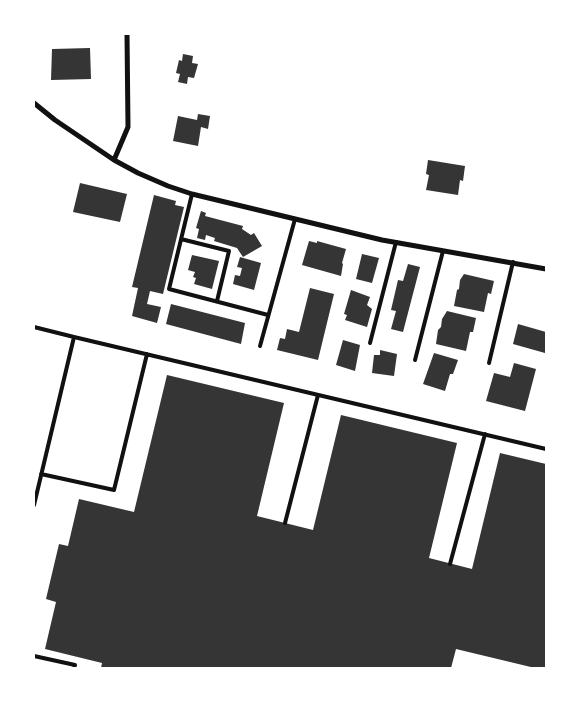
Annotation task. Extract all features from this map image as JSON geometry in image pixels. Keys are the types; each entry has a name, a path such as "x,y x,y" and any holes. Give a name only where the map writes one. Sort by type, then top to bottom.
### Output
{"street":[{"path":"114,160 128,127 127,34"},
{"path":"34,103 55,120 114,160 145,176 192,194 396,242 546,269"}],"lane":[{"path":"192,194 168,289 268,314"},
{"path":"260,346 295,219"},
{"path":"181,239 229,251 217,301"},
{"path":"370,343 396,242"},
{"path":"415,360 443,251"},
{"path":"489,363 513,262"},
{"path":"34,327 546,449"},
{"path":"34,505 74,337"},
{"path":"41,474 114,490 147,354"},
{"path":"286,523 318,395"},
{"path":"450,564 485,434"},
{"path":"34,656 75,666 74,668"}],"building":[{"path":"90,48 91,79 51,80 52,49"},
{"path":"183,54 193,56 192,63 198,64 194,78 188,77 187,84 178,82 180,74 176,73 179,60 182,61"},
{"path":"198,114 210,116 208,129 201,127 198,146 173,141 178,116 197,120"},
{"path":"428,160 465,166 463,181 460,180 458,195 426,190 429,175 426,174"},
{"path":"80,183 127,194 120,222 73,212"},
{"path":"154,195 176,201 175,205 184,207 163,294 150,291 147,304 161,307 157,323 132,316 138,288 132,287"},
{"path":"201,211 206,213 205,216 243,226 242,229 251,235 254,233 262,246 243,257 237,248 214,241 215,238 206,235 205,240 197,238 199,229 196,228"},
{"path":"309,241 317,243 317,241 346,249 341,276 302,265"},
{"path":"362,254 379,258 372,283 356,279"},
{"path":"192,255 219,261 212,289 194,284 196,278 193,277 195,272 188,270"},
{"path":"240,257 261,263 254,290 233,284 235,275 240,276 242,268 237,267"},
{"path":"408,264 420,267 403,332 391,329 396,311 391,310 398,280 403,281"},
{"path":"464,274 494,281 491,294 488,293 484,312 454,306 460,280"},
{"path":"310,288 334,294 318,360 277,350 280,338 285,339 287,329 299,332"},
{"path":"351,290 370,297 367,305 372,309 367,327 345,320 347,315 344,314"},
{"path":"171,304 245,323 241,344 166,324"},
{"path":"447,311 476,318 473,332 470,332 466,351 436,344 438,330"},
{"path":"518,324 546,332 545,353 513,344"},
{"path":"343,340 360,345 355,371 336,365"},
{"path":"380,350 397,354 394,376 372,373 374,355 380,355"},
{"path":"434,353 458,360 453,374 450,374 445,391 423,384"},
{"path":"514,363 536,369 525,411 486,401 494,373 510,377"},
{"path":"167,375 284,403 257,516 313,530 341,415 457,443 429,558 472,569 500,453 546,464 546,668 535,668 456,649 451,668 101,668 102,663 45,649 56,602 46,599 59,544 68,546 79,499 134,512"}]}
